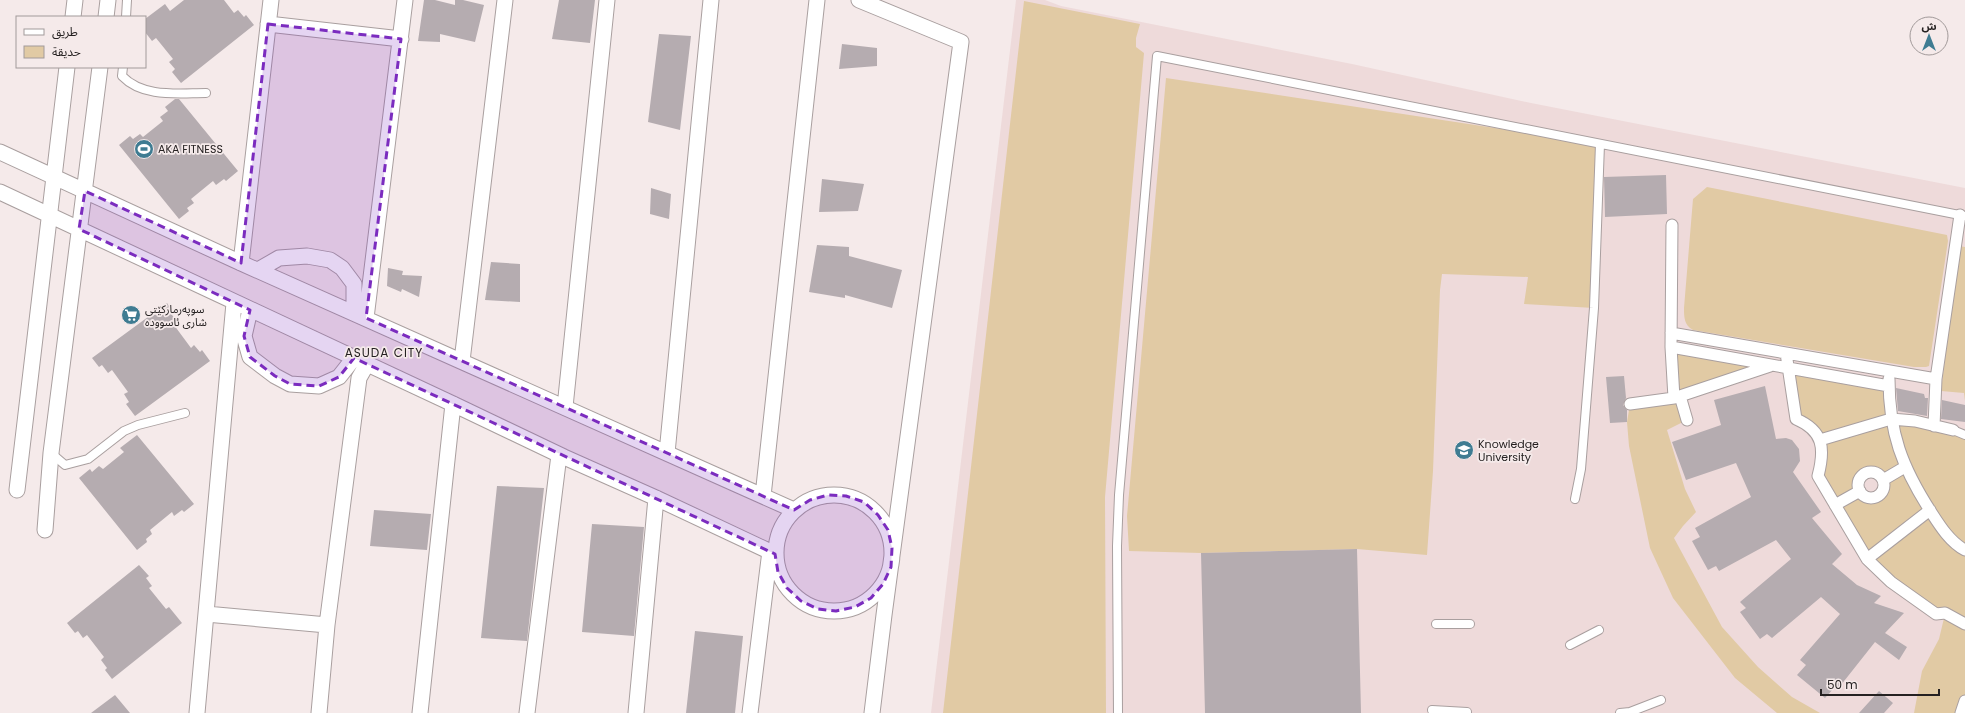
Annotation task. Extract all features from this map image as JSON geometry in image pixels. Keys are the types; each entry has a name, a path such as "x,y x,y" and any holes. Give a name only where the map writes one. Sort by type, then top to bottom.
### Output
{"street":[{"path":"73,16 75,0"},
{"path":"106,16 108,0"},
{"path":"242,263 270,0"},
{"path":"360,315 401,39 405,0"},
{"path":"462,361 505,0"},
{"path":"565,407 607,0"},
{"path":"668,453 711,0"},
{"path":"763,496 817,0"},
{"path":"859,0 961,42 872,713"},
{"path":"268,24 401,39"},
{"path":"17,490 67,68"},
{"path":"45,530 51,453 100,68"},
{"path":"0,152 242,263 794,510"},
{"path":"0,192 559,455 773,552"},
{"path":"1934,426 1936,379 1963,216"},
{"path":"1672,225 1671,347 1677,397 1687,420"},
{"path":"258,270 279,258 307,256 330,260 342,268 354,284 360,315"},
{"path":"197,713 234,303"},
{"path":"250,310 244,336 250,357 275,376 290,384 319,386 339,377 361,361"},
{"path":"1671,333 1936,379"},
{"path":"1671,347 1770,366 1889,386"},
{"path":"1786,353 1796,419 1810,426 1820,440 1822,454 1818,476 1867,559 1891,582 1936,614 1945,613 1965,624"},
{"path":"319,713 327,625 361,361"},
{"path":"1630,404 1677,397 1770,366"},
{"path":"1889,371 1891,419 1905,467 1930,510 1946,533 1956,544 1965,550"},
{"path":"420,713 453,404"},
{"path":"1820,440 1891,419 1953,430"},
{"path":"527,713 559,455"},
{"path":"1883,480 1905,467"},
{"path":"1874,473 1883,480 1882,492 1876,497 1866,497 1860,491 1859,481 1865,474 1874,473"},
{"path":"1835,505 1860,491"},
{"path":"750,713 773,552 779,532 784,522 794,510 810,500 828,495 846,496 864,502 878,514 888,530 892,548 891,567 883,584 871,598 855,607 836,611 818,609 801,601 787,588 778,572 773,552"},
{"path":"636,713 656,498"},
{"path":"1867,559 1930,510"},
{"path":"206,614 327,625"},
{"path":"1961,713 1965,701"}],"lane":[{"path":"126,0 126,16"},
{"path":"1118,713 1117,546 1119,495 1157,56 1963,216"},
{"path":"123,68 122,76 130,85 140,89 158,92 206,93"},
{"path":"1575,499 1581,469 1594,308 1600,144"},
{"path":"51,453 65,465 88,460 124,431 138,425 185,413"},
{"path":"1953,430 1965,435"},
{"path":"1436,624 1470,624"},
{"path":"1570,644 1599,630"},
{"path":"1620,713 1630,712 1661,700"},
{"path":"1432,710 1467,712"}],"highlighted area":[{"path":"268,24 401,39 366,318 794,510 810,500 828,495 846,496 864,502 878,515 888,530 892,548 891,567 883,584 871,598 855,607 836,611 818,609 801,601 787,588 778,572 775,554 354,358 339,377 319,386 290,384 275,376 250,357 244,336 250,310 79,229 85,191 241,263"}],"shaded area":[{"name":"Knowledge University","path":"1016,0 1045,0 1061,6 1352,64 1531,103 1965,188 1965,713 931,713"}],"green space":[{"path":"1024,1 1140,24 1136,38 1136,47 1144,53 1105,497 1106,713 943,713"},
{"path":"1166,78 1600,144 1594,308 1524,304 1528,277 1442,274 1440,290 1433,471 1427,555 1357,549 1201,553 1129,551 1127,516"},
{"path":"1707,187 1947,235 1948,241 1929,366 1914,367 1693,330 1690,328 1685,320 1684,308 1693,199"},
{"path":"1959,246 1965,247 1965,401 1964,393 1941,391"},
{"path":"1671,347 1770,366 1680,396 1687,420 1667,430 1685,489 1696,512 1674,538 1722,627 1758,667 1792,697 1820,713 1777,713 1735,678 1673,598 1650,548 1629,446 1627,422 1630,404 1674,398"},
{"path":"1788,369 1889,386 1892,419 1965,435 1965,713 1914,713 1922,671 1939,639 1945,614 1867,559 1818,476 1820,440 1796,419","holes":["1866,474 1878,474 1883,480 1883,490 1874,497 1866,497 1860,491 1861,478"]}],"building":[{"path":"184,0 224,0 234,13 238,10 244,17 246,15 254,25 181,83 172,72 175,69 169,62 173,59 156,38 152,41 146,33 146,18 165,4 170,11"},
{"path":"424,0 435,0 455,5 455,0 463,0 484,5 475,42 440,34 440,42 418,41"},
{"path":"559,0 595,0 590,43 552,39"},
{"path":"659,34 691,36 680,130 648,122"},
{"path":"842,44 877,48 877,66 839,69"},
{"path":"175,99 179,99 238,171 226,181 224,179 216,185 213,181 191,199 194,203 187,208 189,211 179,219 119,145 130,136 133,139 140,134 143,137 163,121 160,117 168,111 165,107"},
{"path":"1666,175 1667,214 1605,217 1604,177"},
{"path":"822,179 864,184 858,211 819,212"},
{"path":"651,188 671,194 669,219 650,214"},
{"path":"817,245 849,247 849,256 902,270 892,308 845,295 845,298 809,292"},
{"path":"491,262 520,264 520,302 485,300"},
{"path":"388,268 403,271 402,275 422,276 419,297 402,289 401,292 387,286"},
{"path":"167,303 174,313 172,315 178,322 174,325 191,348 194,345 200,352 202,350 210,361 135,416 126,404 129,402 124,394 128,392 112,370 108,373 102,365 99,367 92,358"},
{"path":"1624,376 1626,398 1623,405 1627,410 1627,422 1610,423 1606,377"},
{"path":"1765,386 1776,439 1786,438 1792,440 1799,449 1800,461 1793,472 1821,512 1812,518 1842,554 1832,564 1857,585 1881,596 1874,603 1904,613 1885,633 1907,647 1899,660 1875,642 1837,690 1834,688 1825,698 1797,675 1806,665 1800,660 1840,614 1821,597 1772,638 1767,634 1760,639 1740,612 1746,608 1740,602 1791,559 1776,540 1719,571 1716,566 1708,570 1692,541 1700,537 1695,528 1751,497 1736,463 1686,480 1672,442 1721,425 1714,400"},
{"path":"1896,388 1924,394 1925,398 1928,398 1927,416 1898,411"},
{"path":"1942,400 1965,405 1965,422 1941,419"},
{"path":"137,435 194,504 184,512 182,510 174,516 172,512 150,530 152,534 146,539 147,542 137,550 79,478 90,469 92,472 99,466 103,469 124,452 120,448"},
{"path":"497,486 544,488 527,641 481,638"},
{"path":"374,510 431,514 427,550 370,546"},
{"path":"592,524 644,527 634,636 582,632"},
{"path":"1357,549 1361,713 1205,713 1201,553"},
{"path":"139,565 149,576 146,578 152,586 149,588 166,609 169,607 182,623 112,679 105,670 107,668 101,660 104,657 87,635 83,638 78,631 75,633 67,623"},
{"path":"695,631 743,636 735,713 686,713"},
{"path":"1879,691 1893,703 1884,713 1859,713"},
{"path":"115,695 130,713 91,713"}],"place":[{"name":"AKA FITNESS","path":"144,149"},
{"name":"سوپەرمارکێتی شاری ئاسوودە","path":"131,315"},
{"name":"Knowledge University","path":"1464,450"}],"district":[{"name":"ASUDA CITY","path":"384,353"}]}
